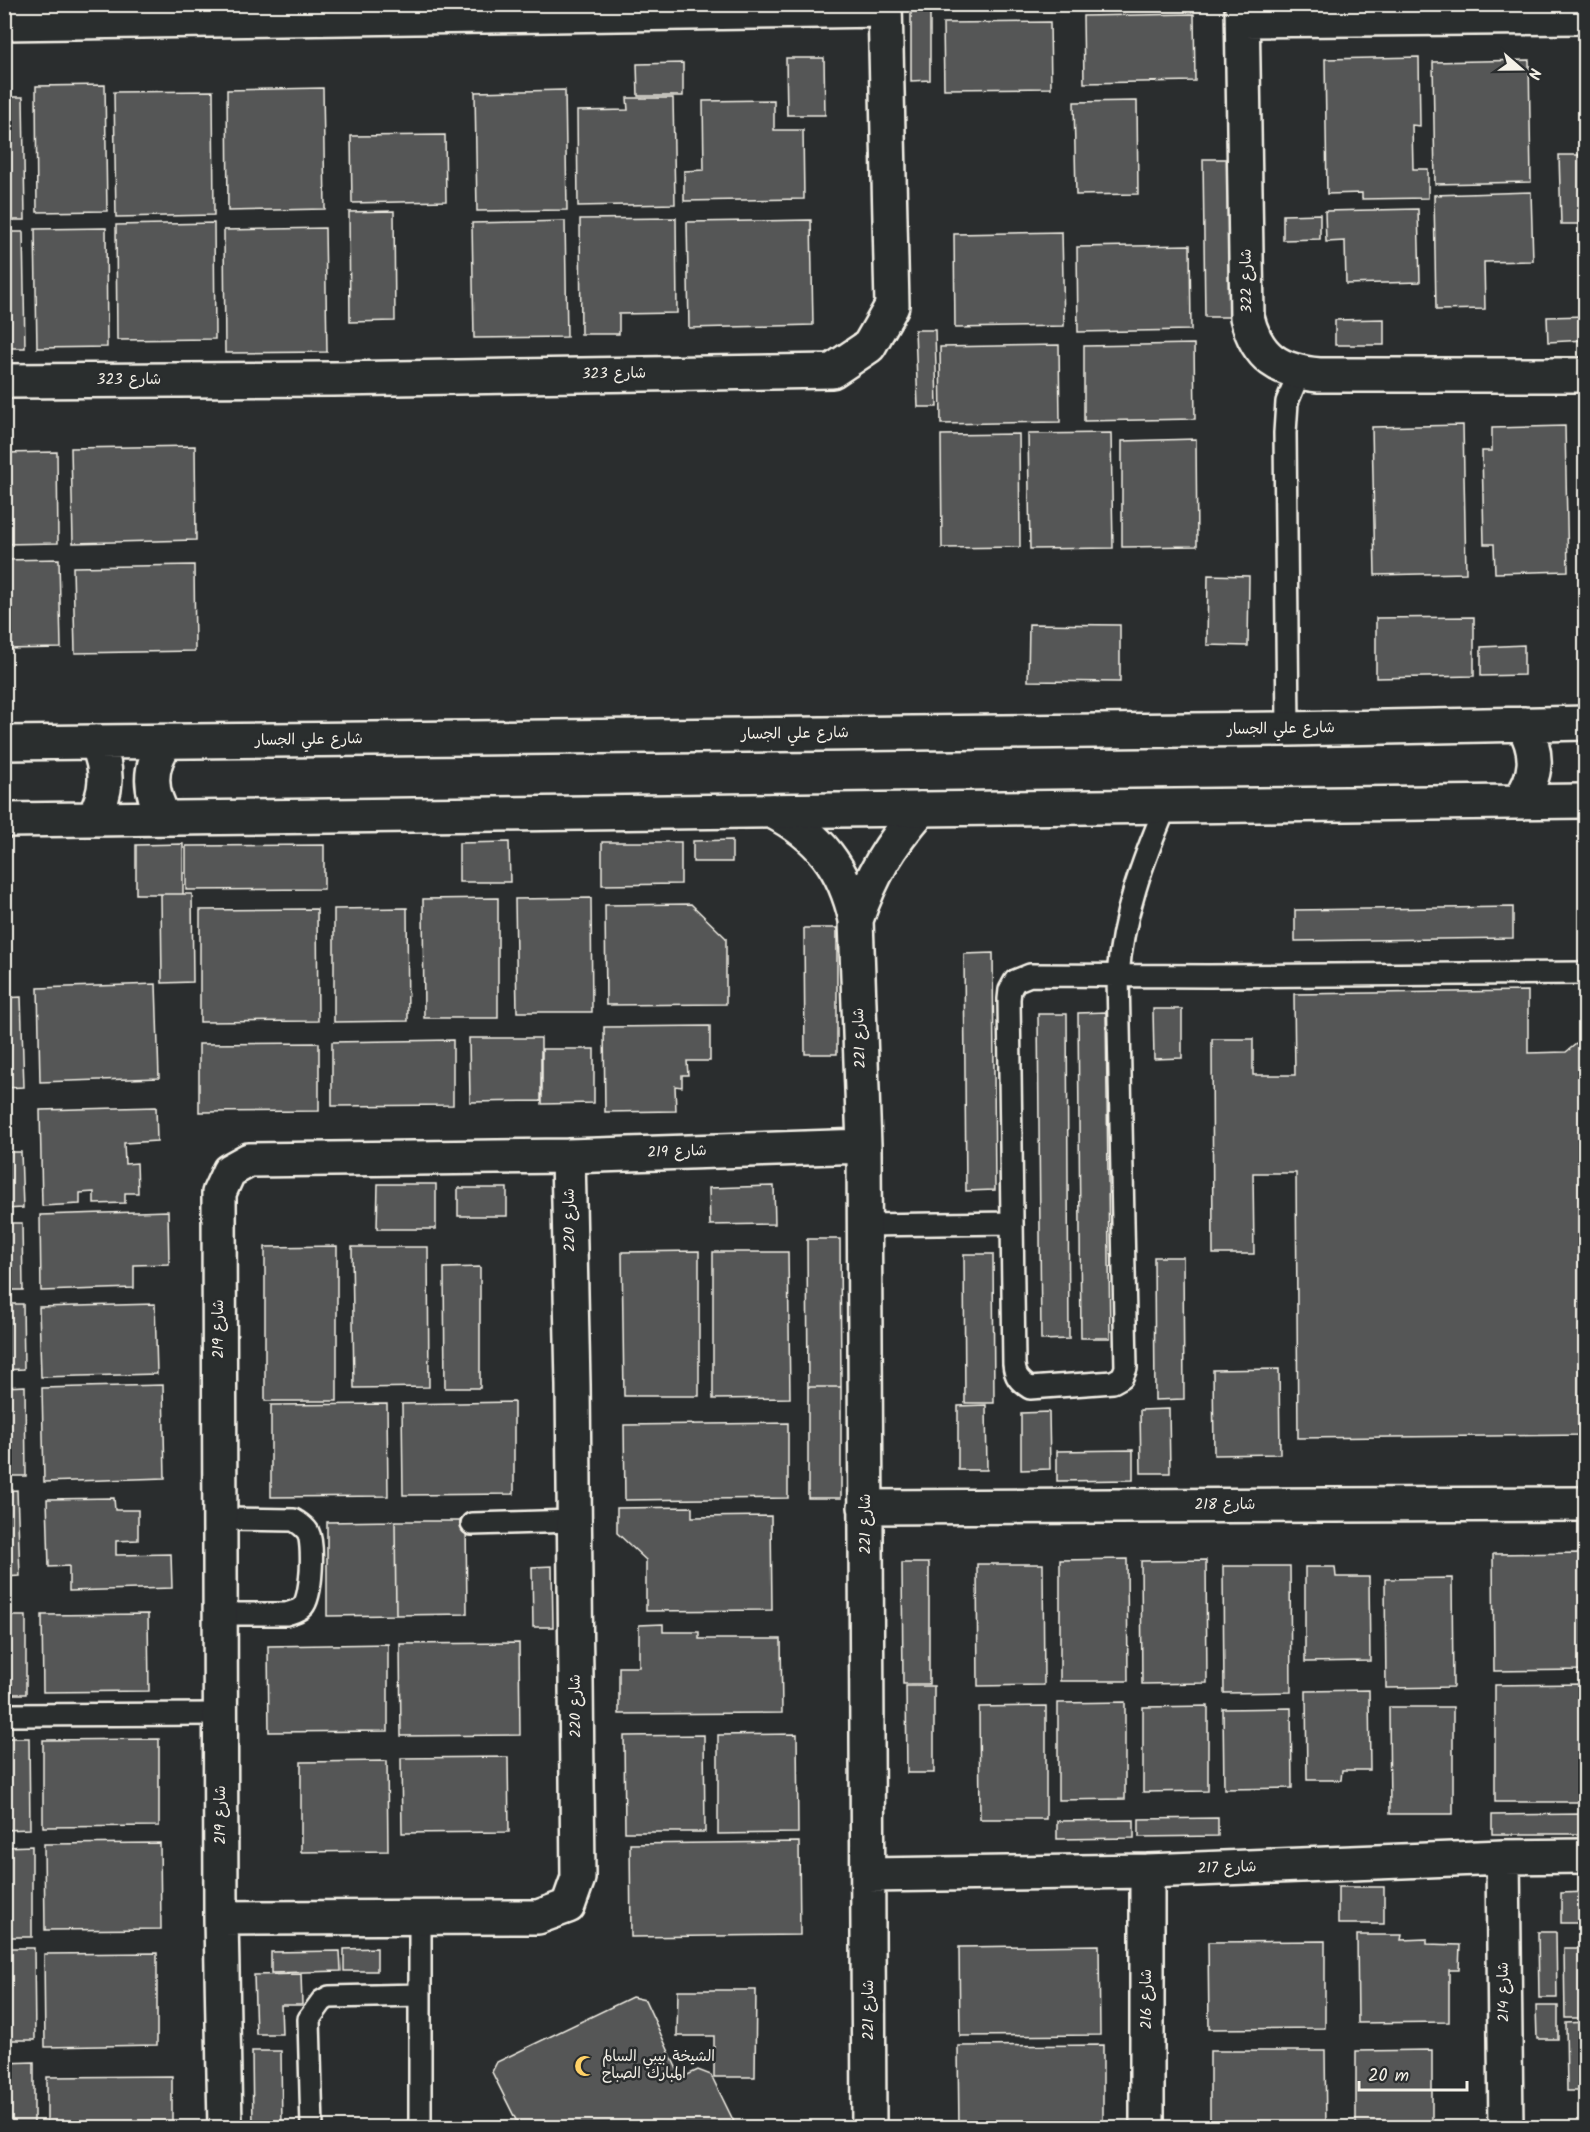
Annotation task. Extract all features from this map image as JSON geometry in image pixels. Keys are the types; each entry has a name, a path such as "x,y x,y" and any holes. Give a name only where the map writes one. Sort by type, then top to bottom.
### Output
{"street":[{"path":"4,23 885,7"},
{"name":"شارع 323","path":"4,381 334,379 832,371 869,346 892,306 885,7"},
{"name":"شارع 322","path":"1586,17 1243,12 1247,317 1251,336 1263,352 1280,366 1299,373 1319,375 1586,375"},
{"name":"شارع علي الجسار","path":"4,743 1288,729 1586,723"},
{"path":"1520,802 1532,780 1534,767 1534,752 1523,724"},
{"path":"165,818 152,790 151,776 159,752 166,741"},
{"path":"93,819 106,781 106,767 96,742"},
{"path":"4,820 1586,801"},
{"name":"شارع 221","path":"856,920 866,890 881,861 921,809"},
{"name":"شارع 221","path":"772,811 795,823 814,839 831,859 843,878 856,920 864,1146 869,2127"},
{"name":"شارع 219","path":"225,2127 221,1918 219,1193 229,1171 249,1160 568,1156 864,1146"},
{"name":"شارع 220","path":"221,1918 538,1917 568,1906 578,1878 573,1385 568,1156"},
{"name":"شارع 218","path":"866,1507 1586,1504"},
{"name":"شارع 217","path":"868,1875 1146,1871 1503,1857 1586,1857"},
{"name":"شارع 214","path":"1503,1857 1506,2127"},
{"name":"شارع 216","path":"1146,1871 1147,2127"}],"lane":[{"path":"1288,729 1285,433 1287,402 1299,373"},
{"path":"1166,806 1150,842 1135,888 1122,945 1119,976 1126,1368 1122,1377 1113,1382 1030,1388 1021,1383 1015,1374 1014,1364 1009,999 1010,990 1015,981 1030,975 1119,976 1586,973"},
{"path":"864,1225 1012,1223"},
{"path":"220,1519 294,1520 308,1533 310,1543 310,1589 303,1606 286,1614 220,1614"},
{"path":"472,1524 574,1521"},
{"path":"4,1715 220,1714"},
{"path":"420,1917 420,2127"},
{"path":"312,2127 309,2019 322,2001 329,1997 420,1995"}],"building":[{"path":"911,4 930,4 930,80 911,81"},
{"path":"945,4 1045,4 945,6"},
{"path":"1194,14 1195,81 1084,83 1083,16"},
{"path":"1050,22 1051,88 944,89 943,23"},
{"path":"1419,57 1420,126 1412,125 1413,169 1428,169 1428,198 1362,199 1362,193 1327,194 1325,59"},
{"path":"786,58 824,58 825,115 787,115"},
{"path":"1529,60 1531,182 1435,184 1433,62"},
{"path":"683,63 683,96 638,96 637,64"},
{"path":"105,85 107,211 37,212 36,86"},
{"path":"323,88 325,209 228,211 227,90"},
{"path":"565,90 567,210 477,211 475,92"},
{"path":"213,91 214,215 116,217 114,92"},
{"path":"4,97 23,97 25,220 4,220"},
{"path":"627,98 673,98 675,204 578,206 577,111 628,110"},
{"path":"774,100 774,130 803,130 804,199 684,201 684,171 704,170 703,101"},
{"path":"1137,101 1138,194 1076,195 1074,102"},
{"path":"445,135 446,201 352,203 351,136"},
{"path":"1559,155 1586,155 1586,224 1561,224"},
{"path":"1203,159 1227,159 1229,317 1205,317"},
{"path":"1531,192 1533,261 1484,262 1485,309 1436,310 1434,195"},
{"path":"1418,209 1420,282 1346,284 1345,241 1326,242 1325,211"},
{"path":"394,211 395,321 350,322 349,212"},
{"path":"1320,214 1320,239 1283,240 1283,215"},
{"path":"676,218 677,313 619,314 619,334 581,334 580,219"},
{"path":"811,220 813,325 689,328 687,222"},
{"path":"565,221 567,337 474,338 472,223"},
{"path":"214,223 215,339 117,340 116,225"},
{"path":"106,228 107,347 37,348 35,229"},
{"path":"325,228 327,352 225,353 224,230"},
{"path":"4,232 23,232 25,348 4,348"},
{"path":"1062,232 1064,326 955,328 954,234"},
{"path":"1190,245 1191,330 1078,332 1077,247"},
{"path":"1586,316 1586,340 1548,342 1547,317"},
{"path":"1384,319 1384,345 1335,345 1335,320"},
{"path":"915,330 935,330 937,407 918,407"},
{"path":"1194,344 1195,419 1084,421 1084,346"},
{"path":"1059,345 1060,422 941,424 940,347"},
{"path":"1581,387 1586,387 1586,417 1582,417"},
{"path":"1463,425 1466,573 1375,575 1372,427"},
{"path":"1565,426 1568,571 1495,573 1494,544 1484,544 1482,451 1492,451 1492,428"},
{"path":"1583,430 1586,430 1585,572"},
{"path":"1111,433 1113,548 1030,549 1028,434"},
{"path":"1019,434 1020,547 942,548 941,435"},
{"path":"1196,439 1197,546 1122,547 1122,441"},
{"path":"195,446 196,540 73,543 71,448"},
{"path":"57,452 58,543 4,544 4,453"},
{"path":"59,559 61,648 4,649 4,560"},
{"path":"194,565 195,651 75,653 73,567"},
{"path":"1208,575 1249,576 1248,646 1207,645"},
{"path":"1474,617 1474,676 1376,678 1376,618"},
{"path":"1029,624 1120,625 1120,682 1028,681"},
{"path":"1524,645 1524,675 1481,676 1481,647"},
{"path":"732,840 732,862 693,862 693,841"},
{"path":"509,842 510,882 459,882 459,843"},
{"path":"602,842 681,842 681,884 602,885"},
{"path":"183,844 183,894 136,894 136,845"},
{"path":"324,845 324,889 186,890 186,846"},
{"path":"161,894 192,894 193,982 162,983"},
{"path":"498,898 498,1018 424,1018 423,899"},
{"path":"591,898 592,1012 517,1012 515,899"},
{"path":"691,904 726,938 726,1004 606,1005 605,905"},
{"path":"1513,907 1513,938 1295,941 1295,910"},
{"path":"407,908 408,1021 334,1022 334,909"},
{"path":"317,909 318,1021 200,1022 200,910"},
{"path":"804,928 837,928 837,1054 805,1054"},
{"path":"993,953 995,1190 966,1191 964,954"},
{"path":"156,984 159,1078 40,1082 38,988"},
{"path":"1528,991 1528,1053 1566,1052 1586,1036 1586,1435 1298,1438 1296,1173 1253,1173 1254,1254 1213,1254 1212,1039 1253,1039 1253,1075 1295,1075 1294,994"},
{"path":"21,997 24,1087 4,1088 4,998"},
{"path":"1153,1009 1182,1009 1182,1058 1154,1059"},
{"path":"1106,1012 1110,1338 1081,1338 1078,1013"},
{"path":"1038,1014 1067,1014 1069,1339 1041,1340"},
{"path":"710,1026 710,1061 687,1061 688,1075 682,1075 682,1087 675,1086 676,1111 605,1112 604,1027"},
{"path":"469,1038 541,1038 541,1101 470,1102"},
{"path":"453,1040 453,1105 332,1106 332,1042"},
{"path":"319,1043 319,1111 199,1112 199,1044"},
{"path":"542,1049 594,1049 594,1103 542,1104"},
{"path":"156,1107 157,1141 124,1143 125,1164 137,1163 138,1193 125,1193 125,1203 94,1204 94,1192 80,1193 80,1204 42,1206 40,1110"},
{"path":"4,1152 21,1152 23,1208 4,1209"},
{"path":"378,1184 436,1184 436,1229 377,1229"},
{"path":"774,1186 775,1224 710,1225 709,1188"},
{"path":"458,1188 507,1188 507,1216 458,1216"},
{"path":"168,1211 169,1264 134,1265 134,1288 41,1291 40,1215"},
{"path":"4,1223 22,1223 23,1290 4,1290"},
{"path":"807,1239 840,1239 841,1387 808,1387"},
{"path":"337,1246 337,1401 265,1401 265,1247"},
{"path":"352,1247 428,1247 429,1387 354,1388"},
{"path":"699,1251 699,1396 624,1396 622,1252"},
{"path":"713,1252 788,1252 790,1398 713,1399"},
{"path":"964,1254 993,1254 994,1403 965,1403"},
{"path":"1154,1257 1183,1257 1184,1399 1155,1400"},
{"path":"480,1267 480,1388 445,1388 444,1268"},
{"path":"4,1304 23,1304 24,1369 4,1370"},
{"path":"155,1304 157,1374 41,1377 39,1307"},
{"path":"1279,1369 1280,1454 1214,1455 1213,1370"},
{"path":"163,1385 165,1478 44,1482 42,1388"},
{"path":"25,1386 26,1476 4,1476 4,1387"},
{"path":"808,1387 841,1387 841,1498 808,1498"},
{"path":"514,1402 514,1494 403,1495 402,1404"},
{"path":"387,1404 388,1496 271,1497 271,1405"},
{"path":"986,1405 987,1470 958,1470 958,1406"},
{"path":"1169,1409 1170,1473 1141,1473 1140,1410"},
{"path":"1049,1412 1050,1469 1021,1470 1021,1413"},
{"path":"788,1423 788,1498 625,1500 624,1425"},
{"path":"1133,1450 1133,1480 1057,1481 1057,1451"},
{"path":"17,1490 20,1576 4,1577 4,1491"},
{"path":"114,1498 115,1510 138,1510 138,1540 116,1541 116,1555 171,1554 172,1588 69,1591 69,1566 49,1567 47,1499"},
{"path":"692,1507 692,1517 771,1516 772,1610 646,1611 646,1560 617,1533 617,1508"},
{"path":"395,1521 466,1521 467,1614 396,1615"},
{"path":"395,1521 396,1615 327,1616 327,1522"},
{"path":"1585,1553 1586,1670 1494,1671 1493,1554"},
{"path":"1127,1559 1128,1681 1060,1681 1060,1560"},
{"path":"1206,1560 1207,1683 1142,1684 1141,1561"},
{"path":"902,1563 929,1563 929,1684 903,1684"},
{"path":"977,1564 1043,1564 1044,1685 978,1686"},
{"path":"552,1566 553,1627 533,1627 532,1567"},
{"path":"1223,1566 1290,1566 1291,1692 1224,1693"},
{"path":"1305,1567 1335,1567 1336,1577 1369,1577 1370,1661 1305,1662"},
{"path":"1452,1578 1453,1687 1386,1688 1385,1579"},
{"path":"148,1614 149,1691 43,1692 42,1615"},
{"path":"4,1616 26,1616 26,1694 4,1694"},
{"path":"663,1624 663,1632 699,1632 699,1639 781,1639 782,1713 619,1714 619,1667 639,1667 639,1625"},
{"path":"519,1643 520,1735 401,1736 400,1644"},
{"path":"388,1644 388,1731 269,1732 268,1646"},
{"path":"1586,1684 1586,1802 1495,1802 1495,1685"},
{"path":"906,1686 934,1686 934,1773 907,1773"},
{"path":"1369,1690 1370,1770 1342,1770 1341,1780 1307,1780 1306,1691"},
{"path":"1125,1702 1125,1799 1058,1800 1058,1703"},
{"path":"1046,1706 1046,1819 980,1819 979,1707"},
{"path":"1208,1706 1208,1791 1143,1792 1143,1707"},
{"path":"1389,1707 1453,1707 1453,1814 1390,1814"},
{"path":"1291,1708 1292,1788 1224,1789 1223,1709"},
{"path":"797,1734 798,1833 718,1834 718,1735"},
{"path":"704,1735 705,1832 625,1832 624,1736"},
{"path":"4,1738 29,1738 30,1829 4,1830"},
{"path":"159,1739 159,1826 43,1827 43,1740"},
{"path":"508,1757 509,1832 402,1833 401,1758"},
{"path":"387,1761 388,1851 301,1852 301,1762"},
{"path":"1586,1814 1586,1834 1492,1834 1492,1815"},
{"path":"1218,1818 1218,1836 1139,1837 1139,1819"},
{"path":"1134,1820 1134,1838 1057,1839 1057,1821"},
{"path":"799,1842 800,1935 631,1937 630,1844"},
{"path":"160,1843 161,1929 45,1930 44,1844"},
{"path":"32,1846 32,1937 4,1937 4,1847"},
{"path":"1338,1887 1384,1887 1384,1924 1338,1924"},
{"path":"1586,1892 1586,1923 1561,1923 1561,1893"},
{"path":"1538,1932 1556,1932 1557,1998 1539,1998"},
{"path":"1357,1935 1402,1935 1401,1940 1427,1939 1427,1944 1460,1945 1459,1970 1449,1970 1449,2022 1358,2023"},
{"path":"1325,1941 1325,2028 1209,2029 1208,1942"},
{"path":"1099,1945 1100,2035 960,2036 959,1947"},
{"path":"4,1948 34,1948 35,2040 4,2040"},
{"path":"377,1948 377,1971 344,1971 344,1949"},
{"path":"1564,1948 1586,1948 1586,2018 1565,2018"},
{"path":"340,1951 341,1971 271,1973 271,1952"},
{"path":"157,1953 157,2045 45,2047 44,1954"},
{"path":"301,1974 302,2005 281,2005 282,2034 256,2034 254,1975"},
{"path":"678,1990 756,1990 755,2077 714,2077 714,2036 677,2036"},
{"name":"الشيخة بيبي السالم المبارك الصباح","path":"632,1997 645,2000 681,2078 698,2070 711,2075 737,2128 520,2128 492,2072 497,2062"},
{"path":"1536,2006 1558,2006 1558,2039 1537,2039"},
{"path":"1586,2022 1586,2091 1567,2091 1566,2023"},
{"path":"1103,2045 1103,2128 959,2128 958,2046"},
{"path":"1432,2050 1432,2128 1356,2128 1356,2051"},
{"path":"252,2051 281,2051 282,2128 253,2128"},
{"path":"1210,2051 1325,2051 1326,2128 1210,2128"},
{"path":"34,2062 34,2128 4,2128 4,2063"},
{"path":"172,2076 172,2128 47,2128 47,2077"}],"place":[{"name":"الشيخة بيبي السالم المبارك الصباح","path":"585,2066"}]}
